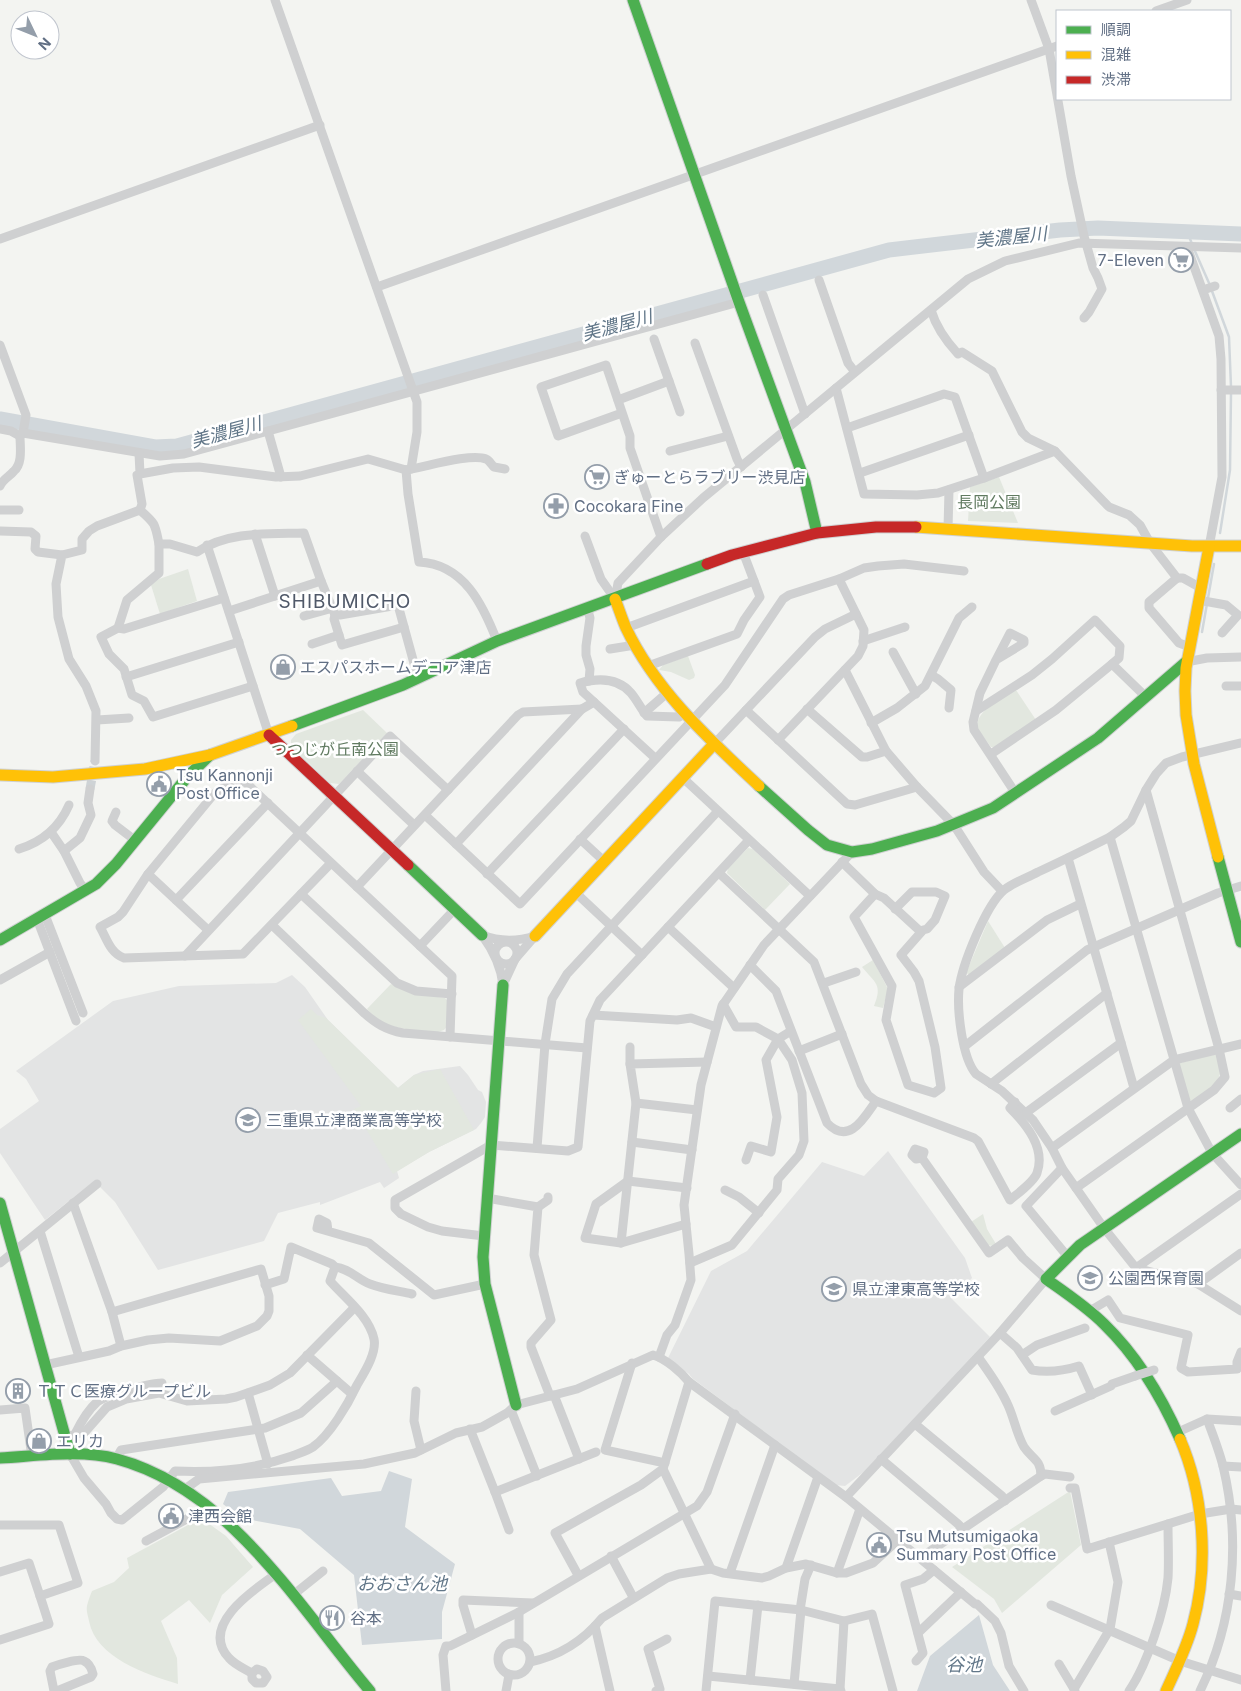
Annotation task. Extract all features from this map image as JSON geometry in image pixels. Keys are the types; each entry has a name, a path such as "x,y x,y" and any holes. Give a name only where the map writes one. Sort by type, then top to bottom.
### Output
{"street":[{"path":"274,0 417,402 417,432 408,470 408,494 419,562 436,564 466,582 485,612 497,641"},
{"path":"633,0 732,283 805,482 817,533"},
{"path":"1031,0 1053,48 1056,66"},
{"path":"1159,10 1187,0"},
{"path":"377,288 1053,48"},
{"path":"1061,100 1085,239 1093,268 1102,289 1084,318"},
{"path":"0,239 320,125"},
{"path":"615,599 618,583 661,537 703,498 968,279 993,265 1085,239 1187,247 1241,248"},
{"path":"1187,247 1219,336 1223,390 1222,477 1200,601 1186,662 1186,704 1192,755 1241,942"},
{"path":"819,280 848,363 855,372"},
{"path":"1204,290 1215,286"},
{"path":"763,294 805,414"},
{"path":"0,429 160,456 184,454 739,302"},
{"path":"931,310 933,318 946,341 958,354 962,352 992,371 1022,432 1028,438 1055,452 1109,507 1129,515 1140,525 1150,542 1177,578"},
{"path":"654,339 680,412"},
{"path":"695,342 741,467"},
{"path":"0,345 26,415 21,434 20,459 17,467 1,482 0,486"},
{"path":"622,413 558,436 541,387 606,365 630,436 630,448 661,537"},
{"path":"618,400 669,381"},
{"path":"836,388 864,494 916,495 949,490 1055,452"},
{"path":"1223,390 1238,390"},
{"path":"847,428 944,394 955,397 984,478"},
{"path":"268,431 281,476"},
{"path":"860,473 969,435"},
{"path":"670,451 728,436"},
{"path":"139,453 140,474 137,475 142,504 140,510"},
{"path":"140,474 172,468 199,467 281,476 308,474 368,459 408,470 469,457 488,459 494,467 505,468"},
{"path":"948,529 949,490"},
{"path":"0,510 19,510"},
{"path":"118,628 127,600 159,573 159,544 156,527 153,521 140,510"},
{"path":"0,531 31,532 36,536 35,549 38,552 62,555 82,550 82,539 95,527 140,510"},
{"path":"0,775 53,776 137,770 210,755 418,678 497,641 587,607 615,599 743,552 817,533 876,527 948,529 1209,547 1241,546"},
{"path":"159,544 170,544 196,552 207,544 255,534 304,533 334,611 334,619 342,645 404,627"},
{"path":"255,534 275,596"},
{"path":"585,536 601,579 615,599 626,628 648,666 667,693 714,744 808,830 827,845 852,852 872,849 954,825 993,808 1098,738 1186,662 1207,658 1241,657"},
{"path":"207,544 268,735 482,935 496,958 504,964 509,964 516,959 518,950 515,944 482,935"},
{"path":"648,666 737,634 744,620 760,598 743,552"},
{"path":"62,555 56,584 58,617 69,659 93,702 97,720 95,734 96,761"},
{"path":"424,815 520,904 656,758 689,717 731,676 783,599 789,595 839,580 864,568 894,564 964,571"},
{"path":"1190,647 1179,643 1149,608 1149,602 1177,578 1183,578 1201,588"},
{"path":"778,740 858,656 863,646 864,630 839,580"},
{"path":"230,612 321,581"},
{"path":"626,628 754,581"},
{"path":"224,598 124,629 118,628 101,637 109,654 124,669 132,695 144,701 153,717 253,686"},
{"path":"1200,601 1226,605 1238,615 1222,634"},
{"path":"304,616 334,611 340,616 398,604 418,678"},
{"path":"587,607 590,618 586,646 586,655 590,669 589,680"},
{"path":"871,723 926,686 959,618 972,607"},
{"path":"503,985 516,959 535,936 815,637 825,629 856,614"},
{"path":"976,711 1032,675 1095,620 1120,646 1120,655 1112,664 1056,710 990,754"},
{"path":"863,641 905,627"},
{"path":"312,644 339,635"},
{"path":"126,677 239,642"},
{"path":"610,649 635,645"},
{"path":"893,652 916,694"},
{"path":"996,660 980,693 973,722 974,730 1016,794"},
{"path":"1112,664 1145,696"},
{"path":"845,670 886,751 917,787 954,825 984,872 1002,891"},
{"path":"931,675 951,690 949,708"},
{"path":"656,758 583,692 580,683 589,680 607,680 620,684 631,693 647,716 689,717"},
{"path":"1226,686 1241,686"},
{"path":"644,713 667,693"},
{"path":"456,844 582,709 594,702"},
{"path":"357,887 521,713 582,709"},
{"path":"807,709 862,757 886,751"},
{"path":"746,710 846,804 855,806 917,787"},
{"path":"97,720 130,718"},
{"path":"487,874 624,729"},
{"path":"184,956 390,736 448,790"},
{"path":"1240,746 1174,759 1166,763 1146,790 1131,821 1124,827 1110,837 1002,891 984,920 963,970 959,987 959,1000 965,1046 971,1069 1027,1112 1052,1148 1062,1168 1104,1228 1136,1268 1198,1284 1241,1311"},
{"path":"0,940 86,891 107,875 188,776 210,755"},
{"path":"357,771 414,826"},
{"path":"684,779 810,896"},
{"path":"331,863 244,954 124,958 112,951 100,927 123,912 148,874 214,794 221,789 244,781 452,976 450,1037"},
{"path":"64,851 80,838 91,815 88,803 90,789"},
{"path":"1076,1188 1218,1087 1224,1077 1219,1049 1146,790"},
{"path":"176,900 268,803"},
{"path":"18,849 40,840 51,832 60,822 68,805"},
{"path":"537,1148 545,1044 552,1000 567,974 610,925 718,811"},
{"path":"116,812 112,821 136,841"},
{"path":"51,832 86,891"},
{"path":"1110,837 1188,1108 1212,1153 1241,1185"},
{"path":"580,839 605,862"},
{"path":"484,1236 442,1231 428,1227 401,1214 395,1208 395,1200 491,1145 568,1151 578,1147 590,1021 600,1000 749,840"},
{"path":"659,1357 666,1335 676,1325 690,1280 684,1205 696,1110 723,1004 764,945 852,852"},
{"path":"1068,858 1134,1088"},
{"path":"842,862 921,932"},
{"path":"719,873 812,960 824,984 863,1088 876,1101 978,1141 1010,1200 1037,1174 1038,1163 1037,1143 1023,1122 1010,1108 1015,1102"},
{"path":"148,874 208,930"},
{"path":"965,1046 1087,950 1180,909 1226,890 1241,886"},
{"path":"876,894 854,917 892,986 886,1020 908,1085 934,1093 941,1088 935,1047 918,981 914,972 901,955 918,938 921,932 936,920 945,896 936,892 912,892 896,908"},
{"path":"576,893 642,955"},
{"path":"301,894 397,982 416,991 452,994"},
{"path":"959,987 1047,920 1080,904"},
{"path":"420,946 455,909"},
{"path":"41,917 50,952 76,1021"},
{"path":"41,917 83,1013"},
{"path":"272,925 378,1024 385,1028 403,1033 587,1048"},
{"path":"668,927 734,988"},
{"path":"535,936 503,942 497,946 495,951 503,985 484,1236 485,1284 513,1407 536,1476"},
{"path":"0,980 50,952"},
{"path":"750,965 776,991 827,1123 834,1130 843,1132 855,1128 876,1101"},
{"path":"824,984 856,972"},
{"path":"991,1084 1107,993"},
{"path":"690,1263 732,1245 777,1190 778,1179 799,1155 804,1141 802,1093 792,1060 778,1039 756,1027 736,1027 723,1004"},
{"path":"593,1015 677,1020 691,1018 716,1027"},
{"path":"746,1160 751,1146 770,1152 777,1117 766,1060 778,1039 791,1031"},
{"path":"800,1051 842,1034"},
{"path":"1027,1112 1121,1043"},
{"path":"1052,1148 1174,1060 1241,1044"},
{"path":"622,1243 636,1103 630,1064 630,1046"},
{"path":"630,1064 707,1062"},
{"path":"1230,1108 1241,1099"},
{"path":"636,1103 696,1110"},
{"path":"846,1498 1000,1333 1046,1279 1080,1245 1241,1134"},
{"path":"632,1142 692,1150"},
{"path":"922,1158 989,1254 1008,1240 1023,1258 1046,1279 1111,1332 1159,1393 1178,1432 1191,1468 1200,1514 1201,1578 1193,1623 1180,1661 1166,1691"},
{"path":"1062,1168 1026,1206 1068,1257"},
{"path":"686,1224 622,1243 584,1238 596,1204 628,1181 687,1188"},
{"path":"0,1263 97,1184"},
{"path":"725,1190 739,1197 758,1212"},
{"path":"1136,1268 1241,1194"},
{"path":"487,1198 538,1207 548,1200 548,1197"},
{"path":"0,1203 45,1365 70,1435 70,1454 84,1478 106,1504 111,1513 117,1519 122,1520 163,1487 175,1471 212,1472 268,1464 306,1451 316,1444 333,1424 352,1394 368,1362 374,1341 368,1324 330,1282 335,1267"},
{"path":"74,1204 112,1312 121,1346"},
{"path":"538,1207 534,1255 551,1320 532,1343 531,1347 579,1459"},
{"path":"40,1231 79,1357"},
{"path":"328,1231 368,1243 434,1295 485,1284"},
{"path":"265,1285 284,1279 291,1247 350,1272 373,1285 412,1294"},
{"path":"1198,1284 1241,1253"},
{"path":"45,1365 157,1339 220,1341 257,1326 267,1316 270,1302 261,1269 112,1312"},
{"path":"1088,1312 1108,1300 1118,1320 1188,1335 1181,1368 1188,1372 1237,1369 1237,1362 1241,1352"},
{"path":"70,1435 85,1432 109,1405 126,1399 159,1393 188,1401 231,1398 280,1380 290,1373 354,1308"},
{"path":"1022,1355 1037,1345 1085,1328"},
{"path":"1000,1333 1022,1355 1032,1370 1047,1373 1064,1371 1079,1366 1092,1394"},
{"path":"307,1355 352,1394"},
{"path":"185,1490 198,1479 364,1464 421,1450 456,1433 482,1427 513,1407 577,1389 653,1355 659,1357 846,1498 977,1604 995,1621 1008,1655 1009,1666 1024,1691"},
{"path":"978,1356 996,1382 1008,1405 1015,1429 1025,1448 1036,1458 1041,1467 1041,1476"},
{"path":"632,1363 605,1450 664,1466"},
{"path":"1055,1410 1112,1384 1145,1373"},
{"path":"116,1458 121,1450 259,1430 301,1413 336,1381"},
{"path":"578,1575 555,1533 641,1485 664,1466 690,1382"},
{"path":"70,1435 99,1401 144,1385 162,1383"},
{"path":"416,1391 414,1421 421,1450"},
{"path":"248,1393 268,1464"},
{"path":"0,1410 25,1408 32,1457"},
{"path":"446,1691 443,1655 446,1646 450,1646 519,1612 578,1575 697,1506 704,1497 735,1414"},
{"path":"1178,1432 1207,1419 1241,1420"},
{"path":"1200,1691 1222,1636 1237,1555 1223,1466 1207,1419"},
{"path":"915,1424 1002,1496 1005,1501"},
{"path":"470,1429 509,1530"},
{"path":"730,1573 775,1445"},
{"path":"495,1492 596,1452"},
{"path":"0,1458 70,1454 95,1455 134,1463 170,1479 208,1507 251,1546 276,1574 370,1691"},
{"path":"881,1460 963,1529"},
{"path":"664,1466 711,1569"},
{"path":"1223,1466 1241,1467"},
{"path":"920,1558 1041,1476 1045,1474 1070,1477"},
{"path":"786,1568 818,1477"},
{"path":"1070,1488 1076,1488 1086,1550 1200,1514 1231,1509 1241,1510"},
{"path":"146,1541 208,1507"},
{"path":"837,1572 860,1509"},
{"path":"1129,1691 1150,1648 1165,1599 1168,1578 1168,1524"},
{"path":"0,1526 59,1525 78,1582 40,1596"},
{"path":"530,1662 568,1648 602,1618 667,1578 679,1574 711,1569 762,1578 786,1568 811,1565 846,1573 873,1563 898,1540"},
{"path":"1059,1664 1075,1690 1110,1629 1118,1582 1109,1542"},
{"path":"611,1556 633,1598"},
{"path":"0,1572 29,1563 48,1624 0,1640"},
{"path":"794,1684 800,1610 805,1579 811,1565"},
{"path":"916,1661 923,1653 905,1585 923,1579 934,1570"},
{"path":"293,1595 323,1571"},
{"path":"252,1673 229,1658 223,1647 221,1630 226,1619 242,1599 276,1574"},
{"path":"918,1633 961,1592"},
{"path":"1229,1594 1241,1596"},
{"path":"472,1635 463,1600 534,1603"},
{"path":"706,1691 715,1601 800,1610 844,1622 872,1614 893,1691"},
{"path":"750,1680 758,1605"},
{"path":"1051,1605 1180,1661 1241,1680"},
{"path":"519,1612 519,1644"},
{"path":"708,1676 841,1690 844,1622"},
{"path":"595,1626 610,1691"},
{"path":"656,1691 660,1689 648,1649 667,1639"},
{"path":"519,1644 526,1647 529,1652 529,1667 521,1674 509,1675 499,1665 499,1655 505,1646 519,1644"},
{"path":"81,1660 86,1662 92,1670 92,1677 56,1691 50,1671 52,1668 81,1660"},
{"path":"506,1691 509,1675"}],"shaded area":[{"name":"三重県立津商業高等学校","path":"292,975 305,987 328,1020 398,1088 414,1075 423,1071 460,1066 478,1090 482,1092 486,1102 485,1117 481,1123 476,1129 429,1152 397,1171 399,1178 384,1188 380,1182 320,1205 320,1202 278,1213 264,1241 158,1270 115,1202 94,1181 45,1220 0,1153 0,1129 39,1101 26,1079 16,1071 113,1001 179,986 276,983"},
{"path":"888,1151 965,1258 972,1278 952,1299 990,1337 865,1471 845,1486 835,1485 668,1358 711,1271 747,1251 822,1162 864,1176"}],"green space":[{"name":"長岡公園","path":"999,477 1018,523 968,521 970,487"},
{"path":"188,569 197,601 160,614 151,585 159,579"},
{"path":"688,656 695,675 694,678 689,680 671,672 659,670 663,665"},
{"path":"1016,690 1036,720 994,747 991,747 977,728 978,721 985,710 991,705"},
{"name":"つつじが丘南公園","path":"363,710 387,733 339,784 330,783 291,746 291,740 296,734"},
{"path":"748,848 753,849 790,884 765,910 727,873 728,868"},
{"path":"988,921 1005,948 970,975 966,973"},
{"path":"873,960 888,989 883,1008 874,1006 878,988 862,967"},
{"path":"391,984 410,993 445,998 447,1000 447,1026 445,1029 437,1032 422,1032 405,1029 386,1024 373,1015 367,1009"},
{"path":"311,1009 317,1015 326,1018 398,1088 414,1075 440,1069 474,1130 429,1152 393,1174 354,1109 361,1106 298,1020"},
{"path":"1215,1054 1219,1059 1221,1071 1217,1081 1192,1101 1189,1100 1179,1066 1180,1063"},
{"path":"983,1214 987,1229 996,1244 993,1246 987,1245 971,1222"},
{"path":"1070,1491 1081,1545 1002,1613 994,1599 952,1567"},
{"path":"201,1518 226,1536 253,1567 222,1595 210,1623 189,1600 161,1621 177,1658 178,1684 124,1663 112,1655 101,1645 94,1634 89,1621 87,1606 92,1591 114,1582 129,1568 127,1558"}],"water":[{"name":"おおさん池","path":"389,1471 412,1479 405,1527 455,1564 442,1612 442,1639 362,1645 354,1575 300,1529 241,1518 223,1504 228,1492 331,1478 342,1496 381,1491"},
{"name":"谷池","path":"979,1615 993,1665 1010,1691 917,1691 930,1656"}],"waterway":[{"name":"美濃屋川","path":"0,419 155,447 177,446 889,250 1060,230 1098,228 1241,234"},
{"path":"1187,231 1192,244"},
{"path":"1194,249 1229,337 1231,387"},
{"path":"1220,533 1230,470 1231,393"},
{"path":"1202,632 1214,564"}],"tunnel":[{"path":"90,789 95,761"}],"traffic: fast":[{"path":"633,0 739,302 805,482 817,533"},
{"path":"292,726 403,685 497,641 707,564"},
{"path":"759,786 827,845 852,852 872,849 937,831 993,808 1098,738 1186,662"},
{"path":"0,940 96,884 116,864 188,776 210,755"},
{"path":"1218,857 1241,942"},
{"path":"408,865 482,935"},
{"path":"503,985 483,1257 485,1284 516,1405"},
{"path":"1180,1439 1148,1378 1116,1336 1091,1312 1046,1279 1080,1245 1241,1134"},
{"path":"0,1203 70,1454"},
{"path":"0,1458 59,1454 103,1456 117,1459 158,1474 194,1496 228,1524 259,1555 288,1588 370,1691"}],"traffic: slow":[{"path":"916,527 1192,546 1241,546"},
{"path":"1209,547 1186,668 1185,691 1186,715 1194,764 1218,857"},
{"path":"615,599 626,628 652,673 685,713 759,786"},
{"path":"0,775 53,777 145,769 210,755 292,726"},
{"path":"535,936 714,744"},
{"path":"1166,1691 1191,1633 1201,1578 1202,1530 1199,1507 1188,1461 1180,1439"}],"traffic: jam":[{"path":"707,564 732,555 817,533 876,527 916,527"},
{"path":"269,735 408,865"}],"place":[{"name":"7-Eleven","path":"1181,260"},
{"name":"ぎゅーとらラブリー渋見店","path":"597,477"},
{"name":"Cocokara Fine","path":"556,506"},
{"name":"エスパスホームデコア津店","path":"283,667"},
{"name":"Tsu Kannonji Post Office","path":"159,784"},
{"name":"三重県立津商業高等学校","path":"248,1120"},
{"name":"公園西保育園","path":"1090,1278"},
{"name":"県立津東高等学校","path":"834,1289"},
{"name":"ＴＴＣ医療グループビル","path":"18,1391"},
{"name":"エリカ","path":"39,1441"},
{"name":"津西会館","path":"171,1516"},
{"name":"Tsu Mutsumigaoka Summary Post Office","path":"879,1545"},
{"name":"谷本","path":"332,1618"}],"district":[{"name":"SHIBUMICHO","path":"345,601"}]}
